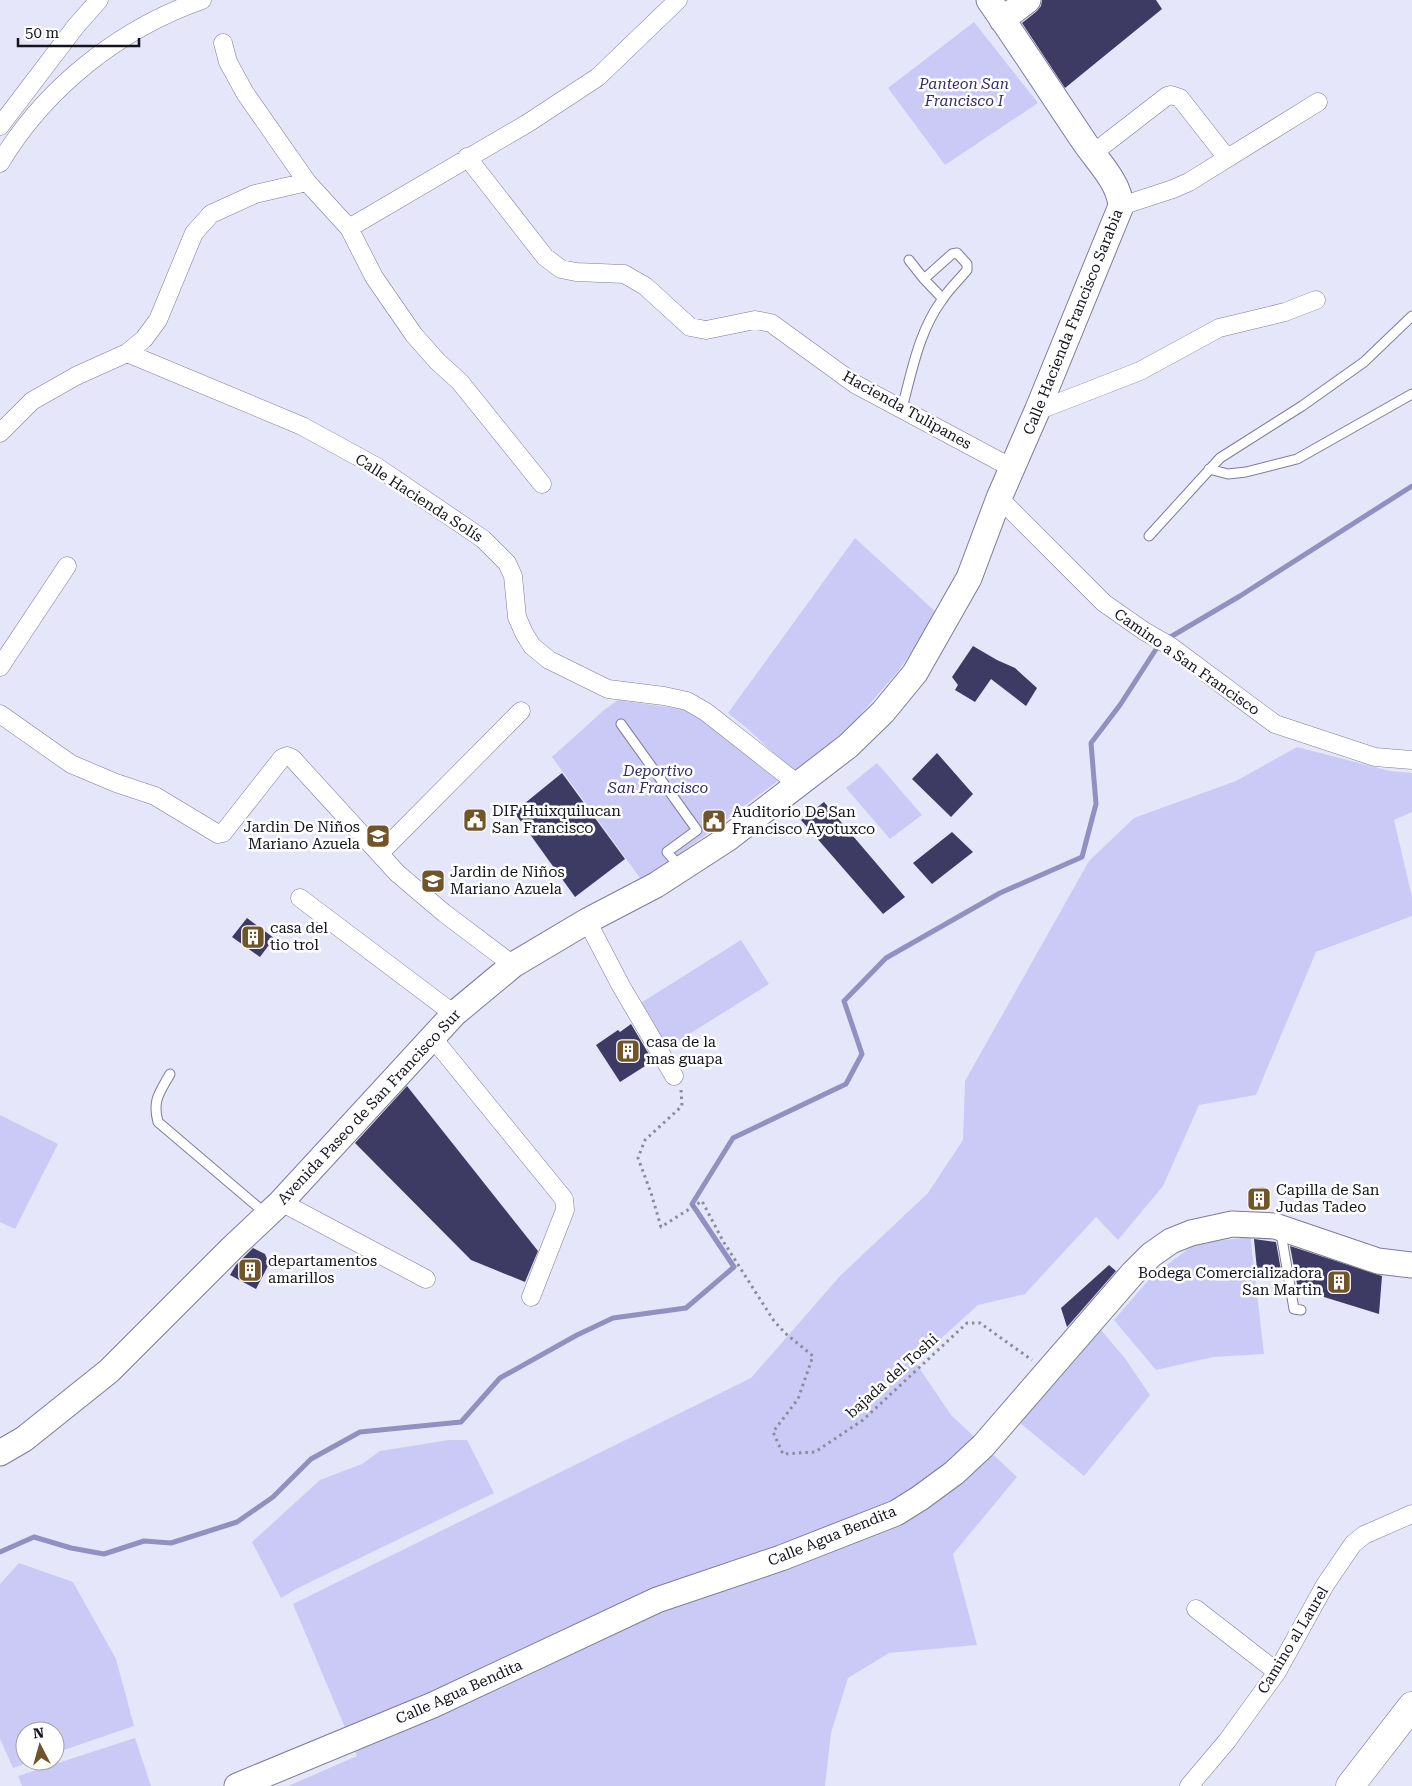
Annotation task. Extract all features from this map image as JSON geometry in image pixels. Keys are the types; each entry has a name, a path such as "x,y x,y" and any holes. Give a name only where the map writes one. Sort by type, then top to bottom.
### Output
{"main road":[{"path":"996,10 1028,0"},
{"name":"Calle Hacienda Francisco Sarabia","path":"996,10 1092,154 1114,182 1121,198 1121,206 1037,411 999,498"},
{"name":"Avenida Paseo de San Francisco Sur","path":"0,1454 24,1439 110,1370 233,1246 274,1209 454,1014 513,965 587,921 656,886 727,839 800,785 848,746 883,712 915,673 969,578 999,498"},
{"name":"Calle Agua Bendita","path":"237,1786 433,1705 657,1600 781,1558 896,1513 954,1473 983,1446 1133,1273 1152,1255 1171,1241 1212,1227 1232,1224 1275,1226 1378,1260 1412,1265"},
{"path":"1350,1786 1412,1706"}],"street":[{"path":"0,126 76,26 99,0"},
{"path":"0,164 33,117 86,65 107,48 141,27 181,7 202,0"},
{"path":"349,228 467,157 528,123 598,77 678,0"},
{"path":"223,43 228,62 245,93 307,182 349,228 374,276 414,335 437,361 460,382 542,484"},
{"path":"1092,154 1167,96 1171,95 1180,98 1227,158"},
{"path":"1121,206 1189,182 1318,102"},
{"name":"Hacienda Tulipanes","path":"467,157 545,257 561,269 576,272 624,274 645,286 690,327 706,330 756,320 771,323 856,384 1012,468"},
{"path":"0,433 32,401 76,376 127,353 144,339 158,320 194,233 211,214 255,194 307,182"},
{"path":"1037,411 1140,371 1219,328 1285,312 1316,300"},
{"name":"Calle Hacienda Solís","path":"127,353 302,426 377,468 483,538 507,563 513,576 518,617 524,633 532,646 549,660 608,689 688,701 706,712 800,785"},
{"name":"Camino a San Francisco","path":"999,498 1104,603 1163,642 1275,724 1374,757 1412,760"},
{"path":"0,667 67,566"},
{"path":"380,853 521,711"},
{"path":"0,714 71,764 116,784 155,796 218,834 223,833 282,758 286,756 292,758 380,853 396,874 513,965"},
{"path":"300,898 454,1014"},
{"path":"587,921 674,1076"},
{"path":"432,1037 564,1199 564,1210 531,1297"},
{"path":"274,1209 426,1279"},
{"name":"Camino al Laurel","path":"1189,1786 1227,1741 1277,1672 1325,1585 1352,1544 1364,1535 1412,1514"},
{"path":"1196,1609 1277,1672"}],"lane":[{"path":"902,408 921,340 933,314 943,299 968,270 967,264 957,253 952,254 924,279"},
{"path":"909,260 943,299"},
{"path":"1149,536 1220,458 1302,406 1364,362 1412,316"},
{"path":"1209,470 1228,474 1246,472 1297,459 1412,394"},
{"path":"620,724 697,830 667,852 681,869"},
{"path":"170,1074 156,1099 155,1111 158,1122 274,1209"},
{"path":"1282,1239 1294,1309 1301,1310"}],"path":[{"name":"bajada del Toshi","path":"674,1076 682,1092 682,1106 645,1140 638,1158 661,1227 702,1201 723,1241 774,1321 813,1356 798,1399 773,1432 783,1454 815,1452 863,1420 968,1323 980,1322 1037,1363"}],"green space":[{"name":"Panteon San Francisco I","path":"974,22 1038,103 945,165 888,88"},
{"path":"855,538 938,614 899,670 855,721 796,774 728,713"},
{"name":"Deportivo San Francisco","path":"618,700 688,710 779,780 643,882 552,757 604,710"},
{"path":"1297,747 1390,771 1412,773 1412,812 1394,820 1412,897 1412,916 1316,952 1256,1095 1199,1105 1163,1186 1118,1240 1096,1217 1025,1294 978,1305 915,1362 951,1415 1017,1477 953,1554 977,1645 889,1653 848,1678 831,1733 825,1786 288,1786 357,1756 293,1604 751,1378 840,1276 928,1193 963,1140 965,1081 1089,861 1134,818 1236,781"},
{"path":"877,763 922,815 890,839 846,788"},
{"path":"741,940 769,984 667,1048 639,1004"},
{"path":"0,1115 58,1144 15,1229 0,1222"},
{"path":"1251,1237 1264,1354 1213,1357 1156,1370 1114,1320 1153,1275 1191,1247 1214,1241"},
{"path":"1100,1329 1124,1357 1150,1395 1084,1476 1020,1423"},
{"path":"449,1440 467,1440 494,1493 281,1598 252,1542 320,1480 362,1464 380,1451"},
{"path":"19,1563 73,1582 116,1659 134,1726 65,1750 65,1721 15,1721 15,1767 13,1768 0,1739 0,1584"},
{"path":"135,1738 151,1786 22,1786 18,1776 33,1771 65,1771 65,1761"}],"building":[{"path":"1042,0 1156,0 1162,9 1065,88 1022,23 1037,11 1041,6"},
{"path":"973,646 1015,668 1037,688 1026,706 991,679 975,702 955,690 958,685 952,677"},
{"path":"937,753 973,794 951,817 912,779"},
{"path":"562,773 625,859 575,897 514,812"},
{"path":"824,802 905,897 883,914 801,820"},
{"path":"952,832 973,852 932,884 913,863"},
{"name":"casa del tio trol","path":"247,918 274,938 260,957 232,937"},
{"name":"casa de la mas guapa","path":"631,1024 653,1061 620,1082 596,1045 618,1030 620,1032"},
{"path":"407,1086 538,1251 525,1282 471,1260 355,1143"},
{"name":"Capilla de San Judas Tadeo","path":"1264,1187 1266,1209 1253,1209 1252,1188"},
{"path":"1254,1239 1276,1242 1282,1276 1258,1280"},
{"name":"Bodega Comercializadora San Martin","path":"1290,1246 1382,1276 1379,1314 1298,1289"},
{"name":"departamentos amarillos","path":"253,1248 265,1254 269,1264 256,1289 230,1275 236,1265"},
{"path":"1109,1265 1116,1271 1067,1327 1061,1308"}],"waterway":[{"path":"1167,639 1240,596 1412,486"},
{"path":"0,1552 34,1537 71,1548 104,1554 144,1541 171,1543 237,1522 273,1497 311,1459 360,1432 461,1422 500,1378 577,1335 613,1318 686,1308 734,1267 692,1204 733,1138 846,1084 862,1054 844,1001 886,958 1000,893 1082,857 1096,804 1091,743 1120,705 1160,643"}],"place":[{"name":"DIF Huixquilucan San Francisco","path":"475,820"},
{"name":"Auditorio De San Francisco Ayotuxco","path":"714,821"},
{"name":"Jardin De Niños Mariano Azuela","path":"378,836"},
{"name":"Jardin de Niños Mariano Azuela","path":"433,881"},
{"name":"casa del tio trol","path":"253,937"},
{"name":"casa de la mas guapa","path":"628,1051"},
{"name":"Capilla de San Judas Tadeo","path":"1259,1199"},
{"name":"departamentos amarillos","path":"250,1270"},
{"name":"Bodega Comercializadora San Martin","path":"1339,1282"}]}
